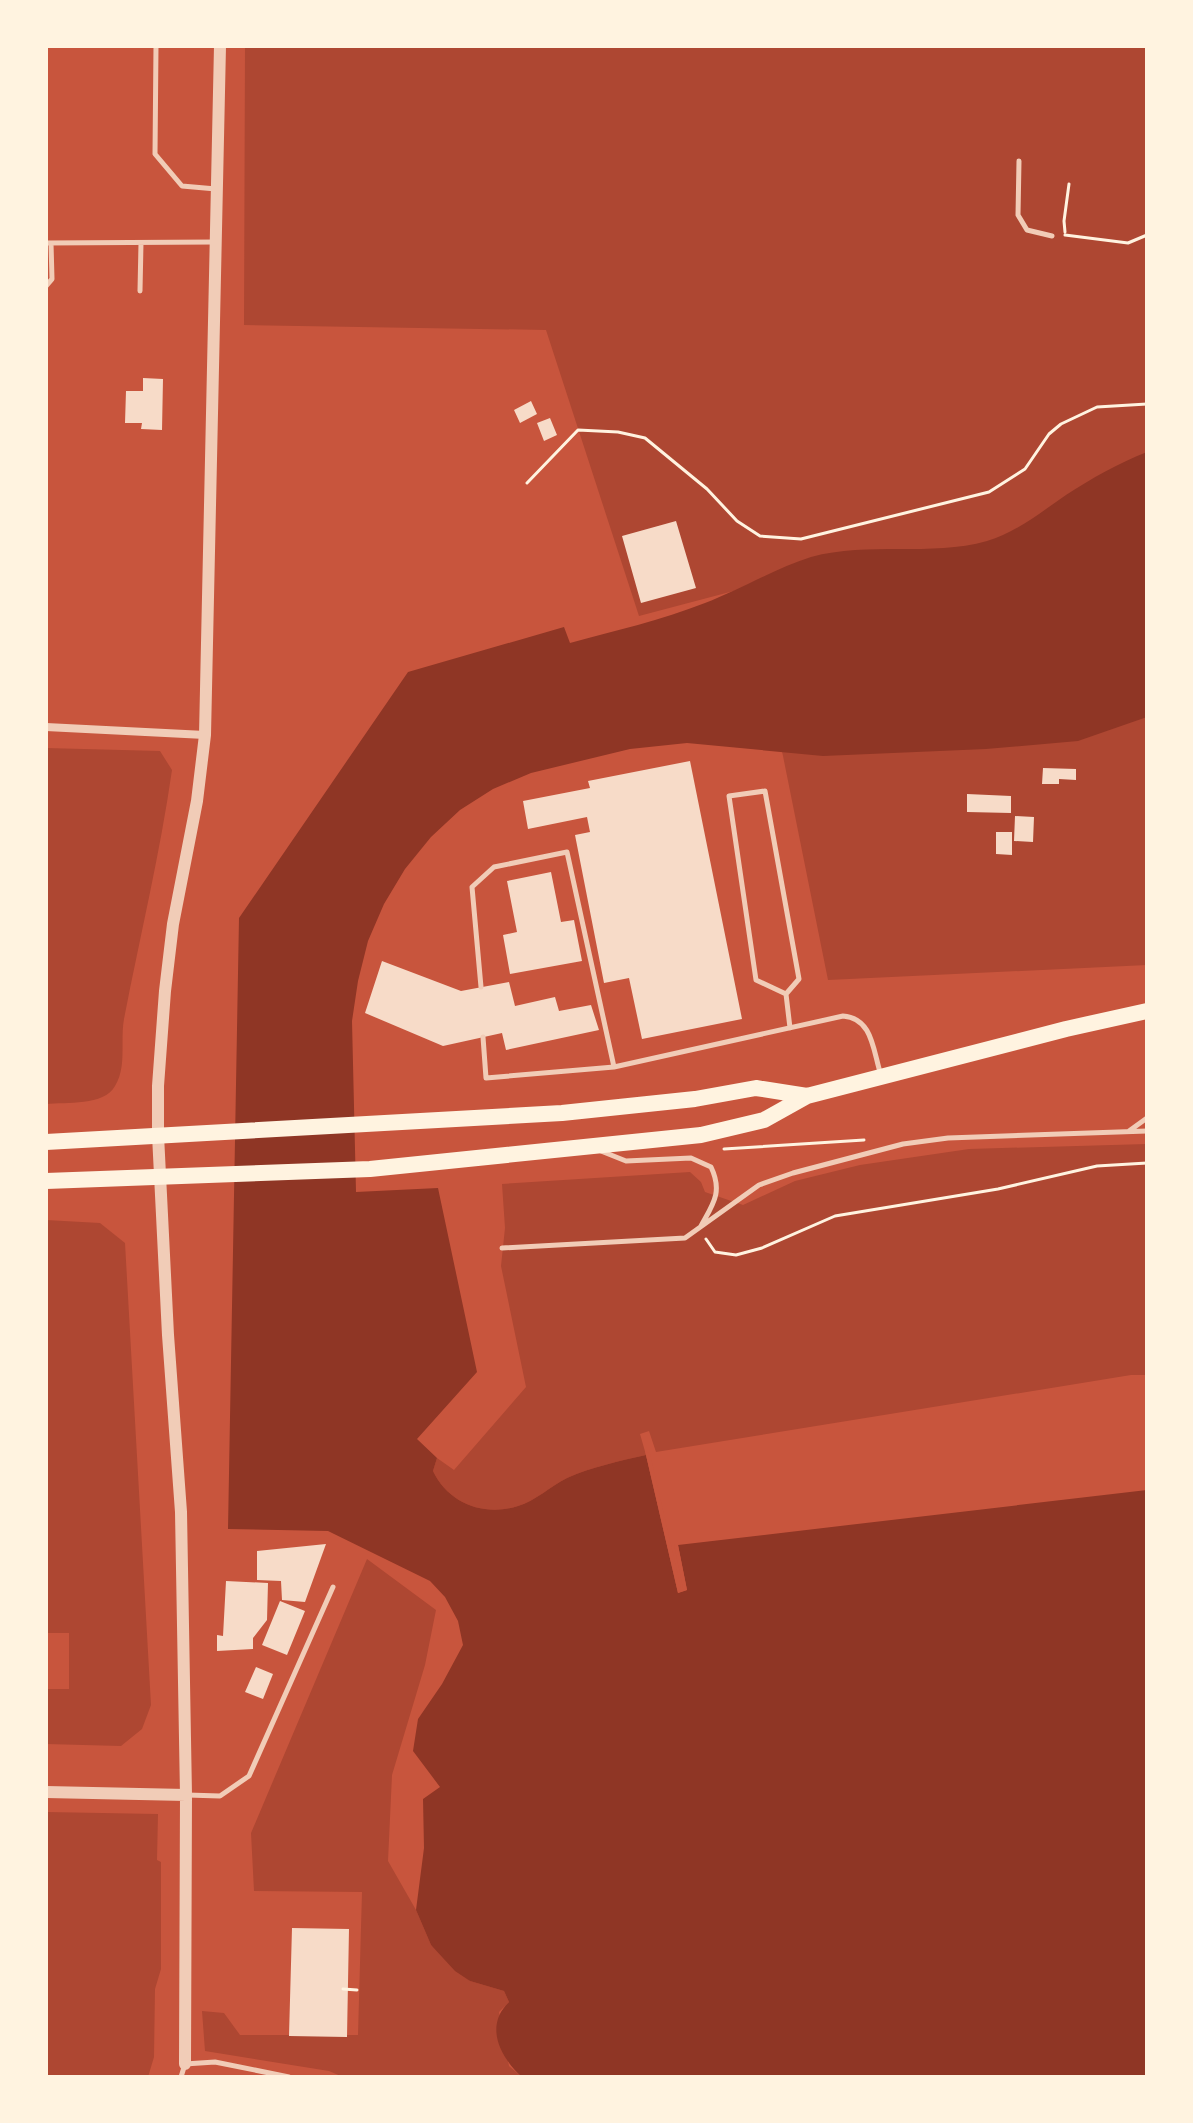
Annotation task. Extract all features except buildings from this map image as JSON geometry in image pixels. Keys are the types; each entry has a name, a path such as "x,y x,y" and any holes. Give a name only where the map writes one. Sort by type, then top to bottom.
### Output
{"main road":[{"path":"46,1181 370,1169 701,1135 764,1120 807,1096 1147,1011"},
{"path":"46,1142 562,1113 695,1099 756,1088 807,1096"}],"street":[{"path":"183,2071 186,1795 181,1512 160,1178 158,1086 173,924 197,801 205,735 220,46"},
{"path":"46,727 205,735"},
{"path":"46,1792 186,1795"}],"lane":[{"path":"156,46 155,154 182,186 217,189"},
{"path":"1019,161 1018,215 1027,230 1052,236"},
{"path":"46,286 52,279 49,243 216,242"},
{"path":"140,291 141,243"},
{"path":"786,994 756,980 729,796 765,791 799,979 786,994 790,1028"},
{"path":"481,987 472,887 494,867 567,852 614,1067"},
{"path":"483,1037 486,1078 614,1067 843,1016 862,1021 867,1028 882,1077"},
{"path":"1116,1134 1133,1129 1147,1118"},
{"path":"502,1248 685,1238 759,1185 903,1144 948,1138 1147,1131"},
{"path":"589,1146 626,1161 691,1158 711,1167 718,1181 716,1199 699,1230"},
{"path":"186,1795 220,1796 249,1776 333,1587"},
{"path":"183,2071 215,2062 289,2077"}],"path":[{"path":"1069,184 1065,235 1128,243 1147,235"},
{"path":"527,483 578,430 618,432 645,438 707,489 737,521 760,536 801,539 989,492 1025,469 1049,434 1061,424 1097,407 1147,404"},
{"path":"691,1158 701,1150 864,1140"},
{"path":"699,1230 715,1252 736,1255 789,1237 835,1216 998,1189 1097,1166 1147,1163"},
{"path":"343,1989 357,1990"}],"shaded area":[{"path":"245,46 1147,46 1147,965 828,980 745,588 639,616 546,330 244,325"},
{"path":"1147,452 1147,717 1078,741 986,749 823,756 687,743 630,749 531,773 493,789 460,810 431,837 405,869 384,904 368,941 352,1021 356,1192 438,1188 477,1372 417,1439 437,1458 433,1471 440,1482 448,1492 468,1505 492,1510 518,1506 576,1474 646,1455 678,1593 687,1590 678,1545 1147,1490 1147,2077 522,2077 507,2060 498,2041 497,2021 509,2002 504,1991 470,1981 455,1971 431,1945 416,1910 424,1848 423,1799 440,1787 413,1751 418,1719 463,1645 458,1621 445,1597 430,1581 328,1531 228,1529 239,918 408,672 564,627 570,643 638,625 705,603 784,567 833,552 944,548 987,541 1019,527 1096,477"},
{"path":"46,748 160,751 172,770 124,1019 119,1079 110,1092 84,1102 46,1104"},
{"path":"1147,1144 1147,1375 1131,1375 656,1452 649,1431 640,1434 646,1455 576,1474 531,1501 505,1509 468,1505 448,1492 433,1471 437,1458 454,1470 526,1387 501,1266 505,1228 502,1184 690,1172 701,1182 705,1192 743,1205 795,1181 860,1165 969,1149"},
{"path":"46,1220 100,1223 125,1243 151,1705 142,1729 121,1746 46,1744 46,1689 69,1689 69,1633 46,1633"},
{"path":"367,1559 436,1610 425,1665 392,1775 388,1861 416,1910 431,1945 470,1981 504,1991 509,2002 499,2012 509,2066 522,2077 343,2077 329,2071 205,2051 202,2011 224,2013 240,2035 358,2035 362,1892 254,1891 251,1833"},
{"path":"46,1812 158,1814 161,1969 155,1989 154,2057 148,2077 46,2077"}],"pier":[{"path":"645,1451 650,1454 683,1588 674,1545 677,1541 678,1545 687,1590 678,1593"}]}
